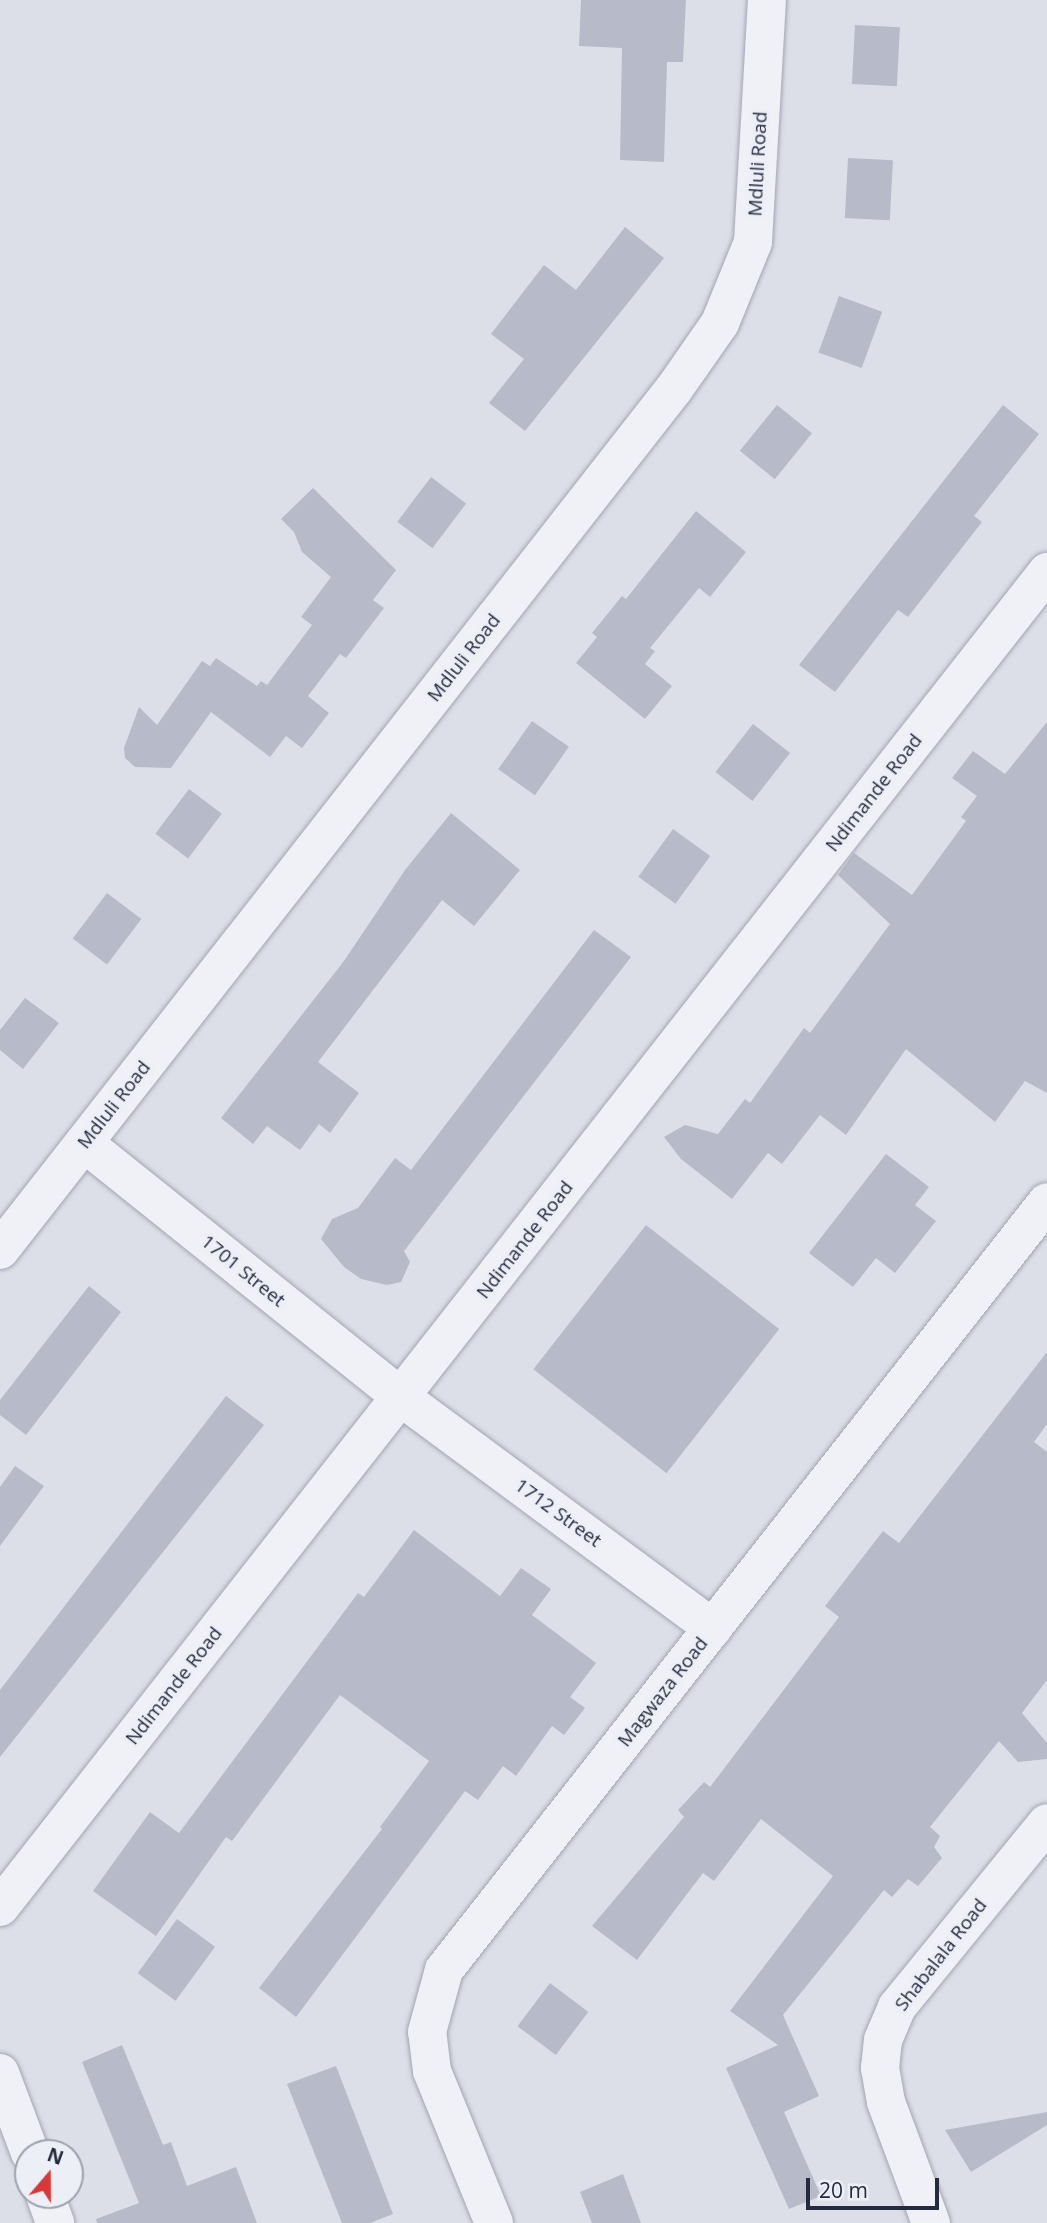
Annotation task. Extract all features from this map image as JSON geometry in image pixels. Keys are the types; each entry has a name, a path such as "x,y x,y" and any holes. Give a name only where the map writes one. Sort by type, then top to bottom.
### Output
{"street":[{"name":"Mdluli Road","path":"0,1250 674,389 720,323 753,242 767,0"},
{"name":"Ndimande Road","path":"0,1907 402,1398 1047,572"},
{"name":"1701 Street","path":"84,1143 402,1398"},
{"name":"Magwaza Road","path":"494,2223 432,2071 427,2032 431,2003 444,1970 1047,1202"},
{"name":"1712 Street","path":"402,1398 713,1628"},
{"name":"Shabalala Road","path":"931,2223 886,2102 880,2068 883,2040 897,2007 1047,1823"},
{"path":"0,2073 25,2139"}],"building":[{"path":"581,0 686,0 683,62 667,62 664,162 620,160 622,48 579,46"},
{"path":"855,25 900,27 897,86 852,84"},
{"path":"848,158 893,160 890,220 845,218"},
{"path":"625,227 664,258 525,431 489,403 524,359 491,334 544,265 576,290"},
{"path":"839,296 882,312 862,368 818,352"},
{"path":"777,405 812,433 775,479 740,451"},
{"path":"1003,405 1039,434 974,516 982,522 908,617 898,610 835,692 799,665"},
{"path":"431,477 466,503 432,548 397,522"},
{"path":"313,488 396,570 373,600 384,608 346,658 340,654 308,696 329,713 302,748 286,736 270,757 211,712 171,768 135,767 125,758 124,748 139,707 157,725 202,661 210,666 216,658 257,686 261,681 267,685 312,625 301,617 331,577 302,552 294,532 281,519"},
{"path":"696,511 746,552 710,597 699,588 650,648 655,651 645,664 672,686 645,719 576,663 597,637 592,633 622,596 626,599"},
{"path":"532,721 569,747 535,795 498,769"},
{"path":"1047,722 1047,1093 1025,1081 995,1122 906,1049 846,1135 820,1115 782,1164 768,1153 732,1199 681,1159 664,1137 685,1125 718,1134 745,1099 750,1103 804,1028 810,1033 890,924 838,875 854,853 912,895 966,821 961,817 977,796 952,778 973,751 1005,774"},
{"path":"753,724 790,753 752,801 715,772"},
{"path":"189,789 222,814 188,858 155,834"},
{"path":"451,813 520,870 474,926 442,900 318,1062 359,1093 330,1133 319,1124 300,1150 267,1126 253,1144 221,1118 344,961 405,870"},
{"path":"673,829 710,856 676,904 638,877"},
{"path":"107,893 141,919 107,964 73,939"},
{"path":"594,930 631,957 404,1251 410,1262 401,1282 387,1285 361,1279 344,1267 321,1239 332,1219 358,1208 395,1158 411,1170"},
{"path":"25,998 59,1023 23,1069 0,1050 0,1030"},
{"path":"886,1154 929,1187 915,1205 936,1221 895,1273 876,1258 853,1287 809,1253"},
{"path":"646,1225 779,1329 667,1473 533,1369"},
{"path":"89,1286 121,1312 26,1435 0,1415 0,1400"},
{"path":"1047,1352 1047,1424 1034,1442 1047,1452 1047,1680 1022,1713 1047,1743 1047,1759 1018,1762 999,1741 930,1827 940,1836 934,1847 942,1858 918,1886 908,1879 892,1897 884,1890 783,2015 819,2096 784,2112 821,2196 789,2209 726,2068 778,2045 730,2011 833,1876 761,1819 714,1881 703,1873 637,1960 592,1926 684,1817 678,1810 704,1782 710,1787 839,1617 825,1606 883,1531 899,1543"},
{"path":"226,1396 264,1425 0,1757 0,1690"},
{"path":"15,1466 44,1486 0,1546 0,1487"},
{"path":"414,1530 500,1596 521,1568 551,1589 532,1615 596,1663 570,1697 585,1708 564,1735 552,1726 516,1776 503,1766 478,1800 465,1791 296,2017 259,1988 382,1829 380,1827 429,1761 340,1695 232,1841 226,1837 156,1936 93,1891 150,1812 179,1833 358,1593 364,1597"},
{"path":"177,1919 215,1947 176,2001 138,1973"},
{"path":"550,1983 588,2012 556,2055 518,2026"},
{"path":"122,2045 163,2145 171,2142 187,2186 236,2167 257,2223 97,2223 96,2219 139,2203 82,2062"},
{"path":"336,2066 393,2214 370,2223 342,2223 287,2084"},
{"path":"1047,2112 1047,2125 971,2172 945,2130"},
{"path":"623,2174 641,2223 592,2223 580,2192"}]}
